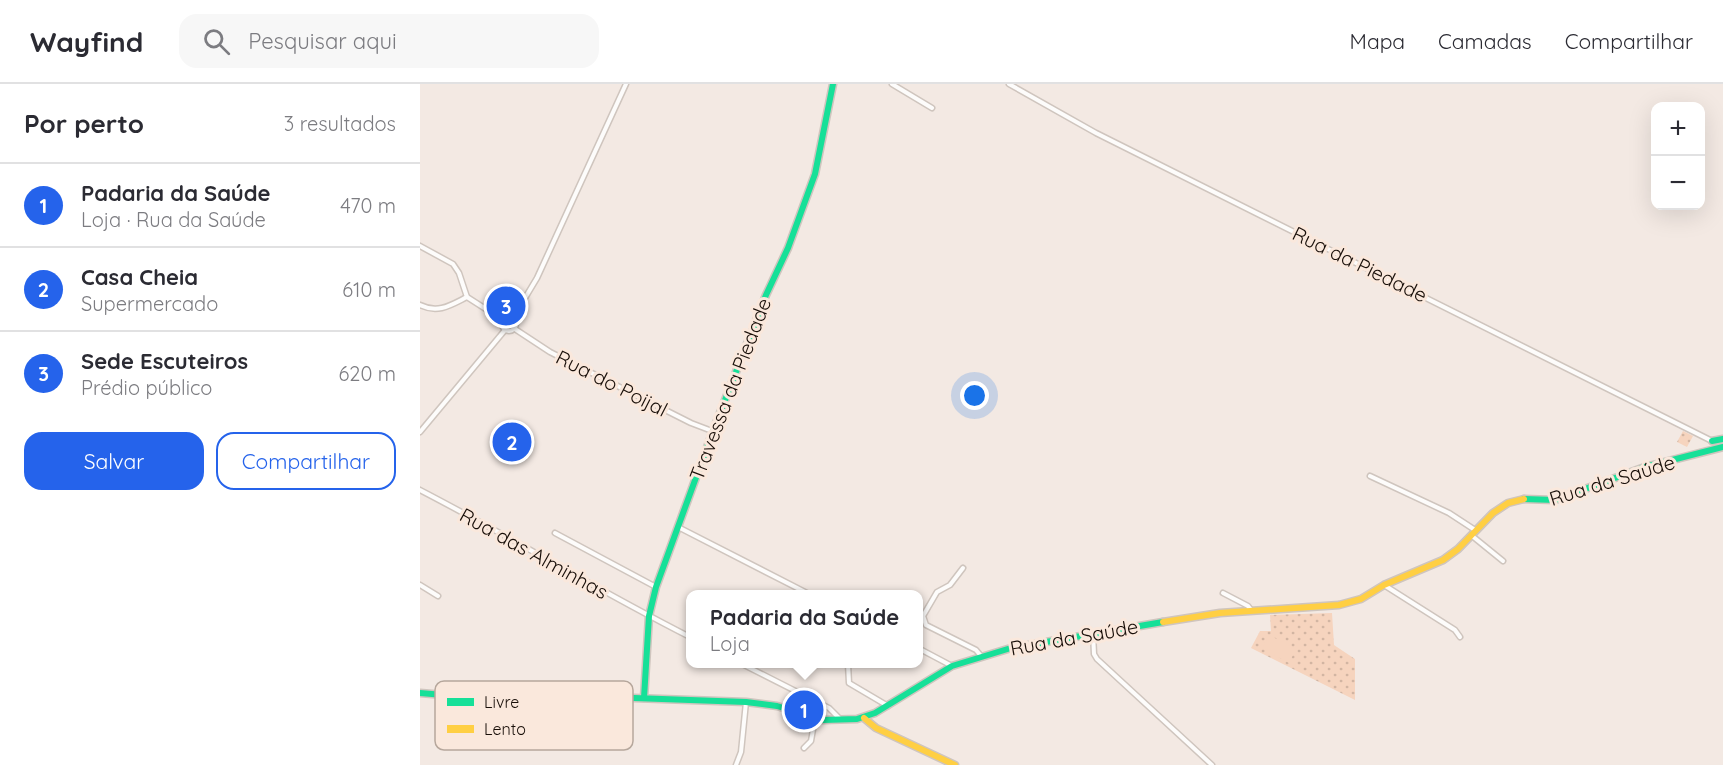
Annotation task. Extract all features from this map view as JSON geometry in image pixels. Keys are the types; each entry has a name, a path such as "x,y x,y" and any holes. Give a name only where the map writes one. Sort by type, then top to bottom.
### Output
{"street":[{"path":"513,318 537,278 626,84"},
{"name":"Travessa da Piedade","path":"644,698 649,616 656,587 713,431 766,295 788,248 815,174 833,84"},
{"path":"892,84 932,108"},
{"name":"Rua da Piedade","path":"1009,84 1096,133 1712,441"},
{"path":"420,246 453,264 459,273 467,297 503,320"},
{"path":"420,305 432,310 440,309 467,297"},
{"path":"503,320 507,317 513,318"},
{"path":"503,320 502,326 509,332 515,329 516,323 513,318"},
{"name":"Rua do Poijal","path":"515,329 550,352 691,423 713,431"},
{"path":"420,432 505,330"},
{"path":"1712,441 1723,439"},
{"path":"1712,441 1721,447"},
{"path":"1707,451 1712,441"},
{"name":"Rua da Saúde","path":"633,698 746,702 777,706 815,718 842,720 864,718 888,706 952,666 1011,648 1251,609 1339,605 1360,599 1384,585 1443,560 1498,508 1512,501 1555,500 1644,467 1721,447"},
{"path":"1370,476 1449,513 1503,561"},
{"name":"Rua das Alminhas","path":"420,490 686,635"},
{"path":"678,527 801,590"},
{"path":"555,533 656,587"},
{"path":"963,568 950,585 937,592 923,620 926,625 976,650 981,656"},
{"path":"420,585 438,596"},
{"path":"1384,585 1455,630 1460,637"},
{"path":"1223,592 1251,609"},
{"path":"1093,633 1094,654 1097,659 1212,765"},
{"path":"923,651 952,666"},
{"path":"751,668 829,708 842,720"},
{"path":"848,668 849,683 888,706"},
{"name":"Rua da Saúde","path":"420,693 435,694"},
{"path":"736,765 742,746 746,702"},
{"path":"804,748 811,741 815,718"},
{"path":"864,718 876,728 955,765"}],"shaded area":[{"path":"1683,431 1693,436 1687,447 1677,442"},
{"path":"1332,613 1334,645 1355,659 1355,700 1251,648 1260,631 1271,631 1270,615"},
{"path":"1269,635 1296,649 1289,663 1262,648"}],"traffic: fast":[{"path":"644,698 649,616 656,587 713,431 766,295 788,248 815,174 833,84"},
{"path":"1712,441 1723,439"},
{"path":"1524,499 1555,500 1645,467 1723,447"},
{"path":"633,698 746,702 777,706 823,720 857,719 875,713 952,666 1011,648 1163,622"},
{"path":"420,693 435,694"}],"traffic: slow":[{"path":"1163,622 1220,613 1339,605 1361,599 1384,585 1443,560 1458,549 1493,513 1508,503 1524,499"},
{"path":"864,718 876,728 955,765"}],"place":[{"name":"Sede Escuteiros","path":"506,306"},
{"name":"Casa Cheia","path":"512,442"},
{"name":"Padaria da Saúde","path":"804,710"}]}
